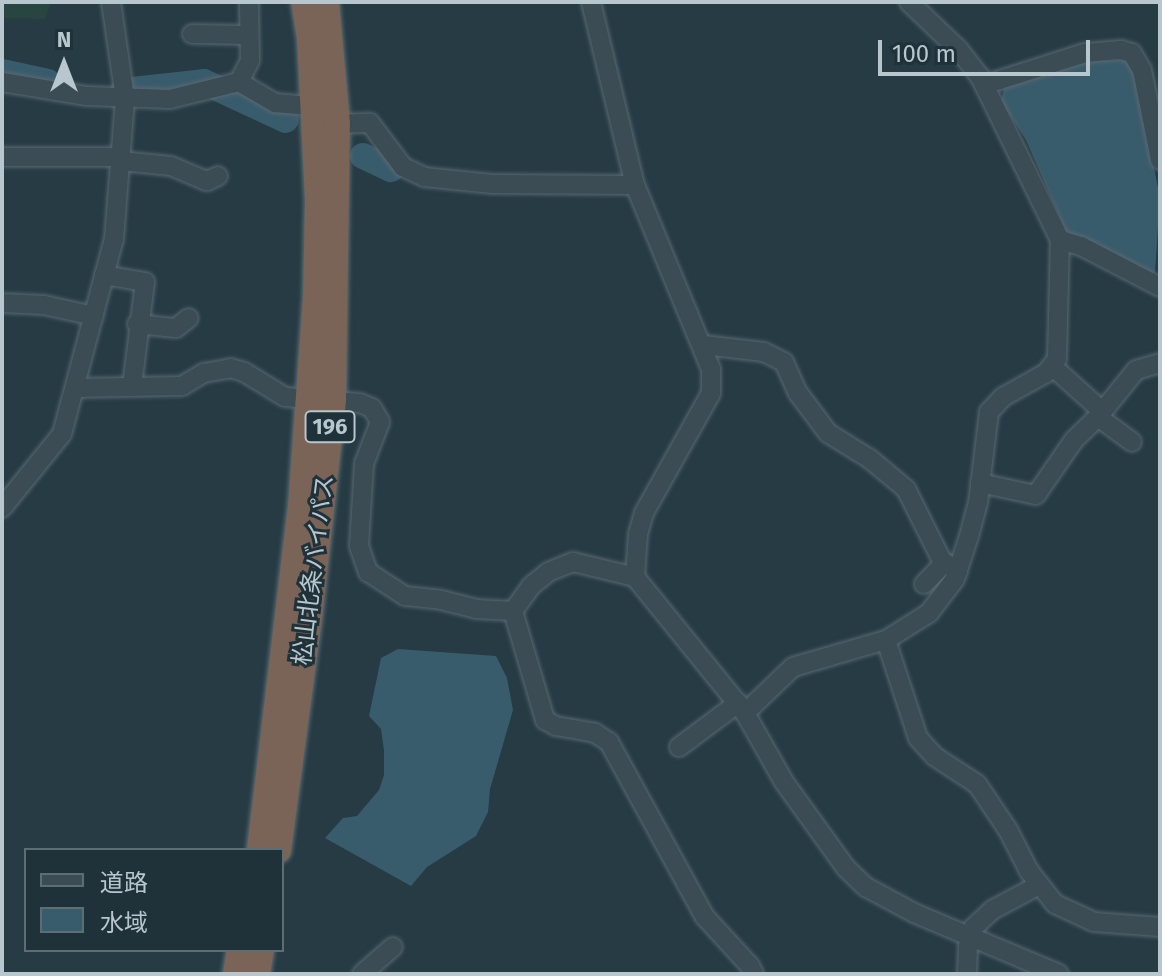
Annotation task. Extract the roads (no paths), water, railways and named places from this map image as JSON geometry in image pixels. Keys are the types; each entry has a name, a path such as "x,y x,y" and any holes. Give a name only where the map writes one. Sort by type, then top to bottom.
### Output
{"highway":[{"name":"松山北条バイパス","path":"260,848 320,398 318,214 304,2"},
{"name":"松山北条バイパス","path":"278,848 309,618 337,124 326,2"},
{"path":"236,974 240,952"},
{"path":"257,974 261,952"}],"street":[{"path":"2,508 54,447 76,388 114,239 125,98 111,2"},
{"path":"225,87 250,60 249,2"},
{"path":"591,2 635,185 704,345 711,369 711,393 644,513 638,534 635,577"},
{"path":"679,747 741,708 793,667 808,660 886,640 929,613 951,567 980,483 989,412 1003,397 1053,367 1057,359 1060,240 984,85 958,49 909,2"},
{"path":"192,34 249,35"},
{"path":"984,85 1085,53 1121,50 1132,53 1142,70 1160,160"},
{"path":"2,82 87,96 125,98 170,99 225,87 275,103 313,106"},
{"path":"337,124 370,123 403,167 424,177 493,184 635,185"},
{"path":"2,157 121,159 171,166 207,181 218,176"},
{"path":"1060,240 1081,246 1160,285"},
{"path":"104,275 145,282 137,324 140,342 132,387"},
{"path":"2,303 44,305 94,316"},
{"path":"137,324 176,328 189,318"},
{"path":"704,345 764,352 784,362 798,393 828,433 870,459 906,489 951,567"},
{"path":"980,483 1036,495 1074,440 1136,370 1160,363"},
{"path":"1053,367 1132,442"},
{"path":"76,388 182,386 204,373 231,368 244,372 285,397 360,403 372,408 380,422 364,464 359,546 368,572 405,596 441,600 476,609 513,611"},
{"path":"513,611 531,586 548,572 573,562 635,577 741,708 784,782 846,868 887,900 1059,974"},
{"path":"924,584 951,567"},
{"path":"513,611 545,720 556,726 595,733 609,742 705,917 754,974"},
{"path":"886,640 918,738 934,756 977,784 1039,885 1055,904 1080,919 1160,927"},
{"path":"967,974 969,937 992,910 1039,885"},
{"path":"362,974 393,947"}],"water":[{"path":"1124,60 1131,67 1139,93 1160,198 1155,272 1148,275 1066,231 1026,140 1001,102 1004,87 1091,61"},
{"path":"398,649 496,656 507,678 513,710 490,789 488,812 476,836 427,867 411,886 325,838 343,818 357,816 379,790 384,775 384,750 381,729 369,716 381,658"}],"waterway":[{"path":"2,72 48,82"},
{"path":"123,91 204,82 286,120"},
{"path":"363,156 391,169"}]}
